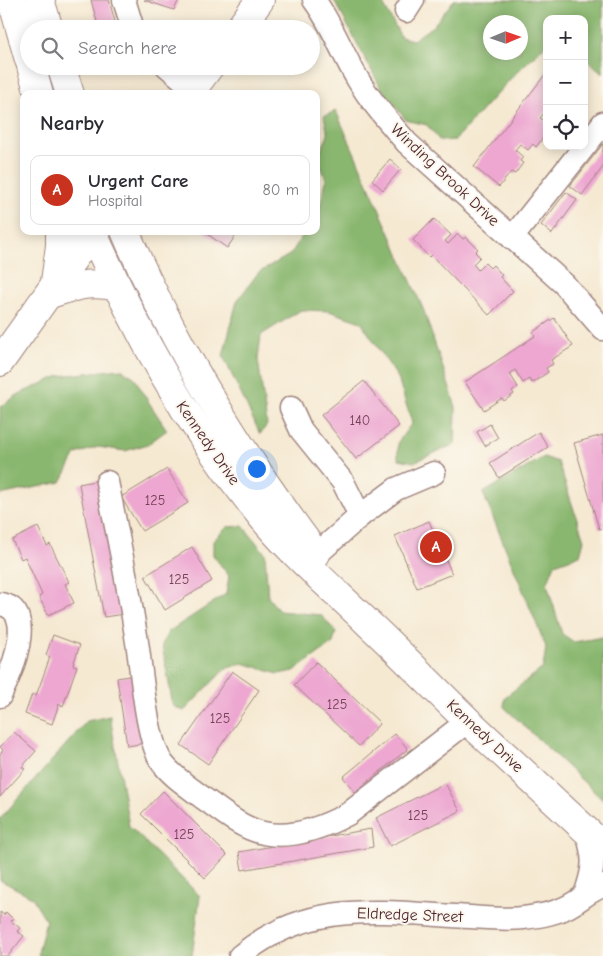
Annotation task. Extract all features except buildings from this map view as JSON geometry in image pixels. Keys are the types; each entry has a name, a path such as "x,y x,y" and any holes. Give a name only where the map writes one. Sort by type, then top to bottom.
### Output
{"main road":[{"path":"12,0 20,28"},
{"path":"40,0 46,20"},
{"path":"246,20 260,0"},
{"path":"34,75 38,90"},
{"path":"64,75 69,90"},
{"path":"192,90 203,75"},
{"path":"52,290 60,246 60,235"},
{"path":"0,362 90,235"},
{"name":"Kennedy Drive","path":"95,235 117,287 161,371 189,418 254,509 297,556 468,721 595,838"},
{"name":"Kennedy Drive","path":"127,235 162,309 211,398 246,454 316,555 368,623"},
{"path":"52,290 92,283 117,287"}],"street":[{"path":"124,0 130,20"},
{"name":"Winding Brook Drive","path":"314,0 330,24 358,79 389,122 407,143 564,284 603,330"},
{"path":"176,75 190,90"},
{"path":"512,238 603,123"},
{"path":"291,408 301,430 343,482 360,516"},
{"path":"316,555 360,516 396,489 434,473"},
{"path":"107,482 132,607 155,747 161,760 171,772 235,821 252,830 272,834 289,834 330,824 348,814 468,721"},
{"path":"0,604 11,607 15,612 19,632 18,652 2,683"},
{"name":"Eldredge Street","path":"242,955 265,948 285,927 325,915 364,912 520,919 548,914 574,903 594,890 590,883 594,863 595,838"}],"green space":[{"path":"334,0 381,0 401,37 413,40 433,26 454,0 603,0 603,74 588,60 588,15 543,15 543,47 513,76 455,140 440,141 427,125 406,120 381,88"},
{"path":"336,111 424,311 456,407 455,444 414,462 398,459 398,442 412,423 398,378 361,322 329,311 301,310 261,335 258,359 267,425 260,434 223,356 237,301 258,273 291,254 303,235 320,235 320,206 326,180 320,163 320,153 328,135 324,116"},
{"path":"121,369 134,377 167,430 148,444 125,451 98,447 76,454 61,482 0,495 0,407 19,394 59,376"},
{"path":"544,457 558,462 584,540 580,555 555,564 547,584 562,634 574,642 603,637 603,800 504,707 505,697 543,668 546,647 483,493"},
{"path":"243,526 265,553 268,597 279,611 321,615 336,632 333,643 294,671 278,674 243,663 225,669 184,711 173,706 162,645 168,632 226,594 229,576 213,555 213,541 227,527"},
{"path":"110,716 129,826 200,896 192,956 39,956 38,953 46,920 32,897 0,880 0,819 87,721"}],"place":[{"name":"Urgent Care","path":"436,547"}]}
